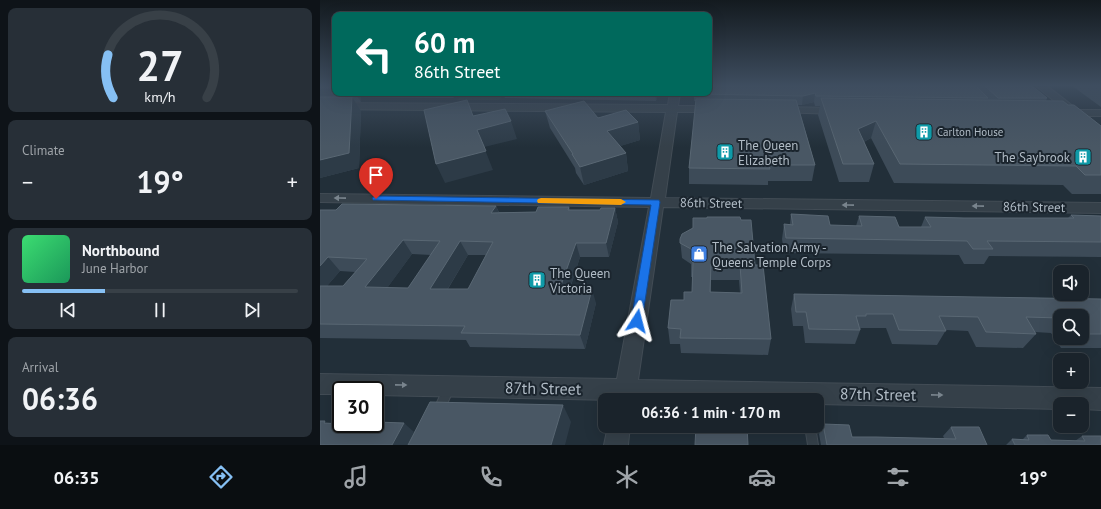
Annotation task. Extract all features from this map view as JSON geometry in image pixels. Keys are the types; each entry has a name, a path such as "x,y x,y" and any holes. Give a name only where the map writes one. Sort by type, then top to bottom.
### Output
{"street":[{"path":"495,106 729,110"},
{"path":"625,393 673,106"},
{"path":"1070,106 1101,124"},
{"path":"1073,106 1101,133"},
{"path":"768,110 846,111"},
{"path":"1054,113 1101,113"},
{"name":"86th Street","path":"320,198 1101,208"},
{"name":"87th Street","path":"320,384 450,386 598,394"},
{"name":"87th Street","path":"824,396 1101,399"},
{"path":"616,445 618,433"}],"lane":[{"path":"434,418 450,386"},
{"path":"811,433 813,445"}],"building":[{"path":"320,106 352,106 349,153 320,160"},
{"path":"442,106 469,106 473,116 505,109 511,121 477,130 486,151 436,164 424,110"},
{"path":"565,106 588,106 598,118 626,110 638,122 607,131 626,153 580,167 545,111"},
{"path":"695,106 798,106 815,165 769,165 770,169 689,168"},
{"path":"824,106 1075,106 1101,126 1101,175 1085,175 1076,166 900,164 876,121 858,129 874,164 843,164"},
{"path":"342,204 496,206 491,213 536,212 538,207 569,207 568,210 600,210 601,208 615,208 606,243 576,243 560,288 592,289 580,335 461,333 465,326 320,324 320,286 343,286 367,259 328,257 320,266 320,210 336,210","holes":["403,240 440,241 408,288 365,287","460,241 493,242 468,289 430,289"]},
{"path":"791,214 828,216 830,225 862,226 859,216 895,217 899,227 931,227 925,217 1074,218 1071,215 1101,216 1101,242 987,241 993,249 973,249 967,241 786,238 784,224 793,225"},
{"path":"740,217 741,220 751,220 755,265 763,265 771,339 680,338 681,329 668,328 671,300 684,300 684,292 692,292 693,262 691,261 691,249 680,243 680,239 682,234 693,228 693,218","holes":["711,264 740,265 742,293 710,292"]},
{"path":"794,294 1053,298 1053,301 1089,301 1089,299 1101,299 1101,334 1089,334 1089,309 1053,309 1053,318 1026,317 1036,334 986,332 978,317 939,316 946,331 899,330 893,314 866,314 866,316 856,316 860,330 809,329 806,312 796,312"},
{"path":"430,402 563,405 551,445 408,445"},
{"path":"320,421 332,423 332,433 384,433 384,422 404,423 392,445 320,445"},
{"path":"824,424 849,425 852,437 956,439 951,427 979,427 987,445 827,445"},
{"path":"696,433 747,433 748,445 695,445"},
{"path":"1027,435 1048,435 1051,440 1085,441 1082,436 1101,436 1101,445 1015,445 1012,439 1029,440"}],"slow traffic":[{"path":"541,201 621,202"}],"place":[{"name":"Carlton House","path":"924,132"},
{"name":"The Queen Elizabeth","path":"725,152"},
{"name":"The Saybrook","path":"1083,157"},
{"name":"The Salvation Army - Queens Temple Corps","path":"699,254"},
{"name":"The Queen Victoria","path":"537,280"}],"route":[{"path":"376,199 656,202 637,321"}]}
